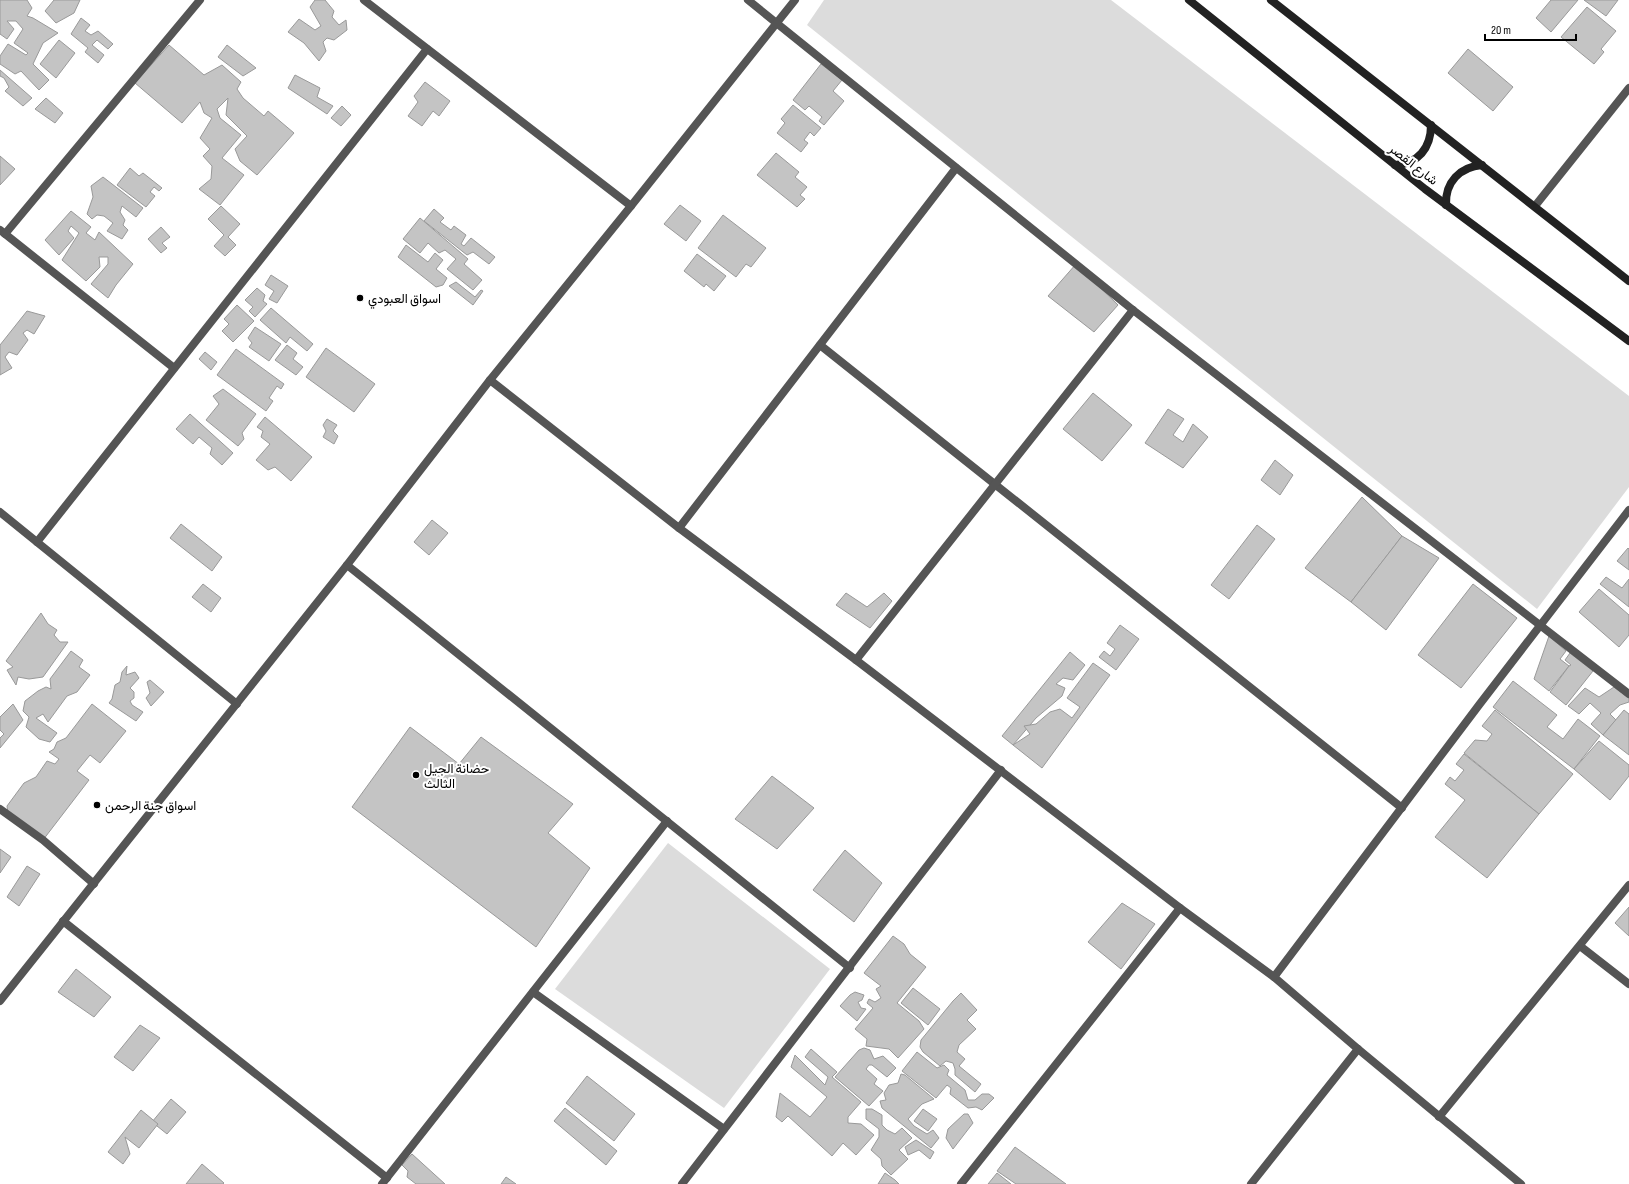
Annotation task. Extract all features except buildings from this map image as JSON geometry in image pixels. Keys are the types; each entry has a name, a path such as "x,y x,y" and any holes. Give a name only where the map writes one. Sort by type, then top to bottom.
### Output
{"street":[{"path":"174,368 2,232 200,0"},
{"path":"364,0 632,206"},
{"path":"748,0 1133,310 1629,694"},
{"path":"0,1001 347,564 490,380 632,206 795,0"},
{"name":"شارع القصر","path":"1189,0 1446,205 1629,341"},
{"path":"1271,0 1629,281"},
{"path":"37,542 427,49"},
{"path":"1535,206 1629,88"},
{"path":"1395,165 1411,162 1423,152 1431,135 1431,125"},
{"path":"1446,205 1448,189 1456,176 1472,166 1482,165"},
{"path":"680,528 956,168"},
{"path":"856,660 1133,310"},
{"path":"820,345 1402,808"},
{"path":"490,380 680,528 1001,770 1180,908 1274,977 1439,1117 1521,1184"},
{"path":"1274,977 1629,510"},
{"path":"0,512 236,704"},
{"path":"347,564 850,968"},
{"path":"682,1184 850,968 1001,770"},
{"path":"0,809 44,840 94,884"},
{"path":"64,921 385,1181 667,821"},
{"path":"1439,1117 1629,885"},
{"path":"961,1184 1180,908"},
{"path":"1580,946 1629,984"},
{"path":"533,992 724,1129"},
{"path":"1252,1184 1358,1049"}],"shaded area":[{"path":"824,0 1111,0 1629,396 1629,487 1537,609 807,25"},
{"path":"668,843 830,969 724,1108 555,989"}],"place":[{"name":"اسواق العبودي","path":"360,298"},
{"name":"حضانة الجيل الثالث","path":"416,775"},
{"name":"اسواق جنة الرحمن","path":"97,805"}]}
